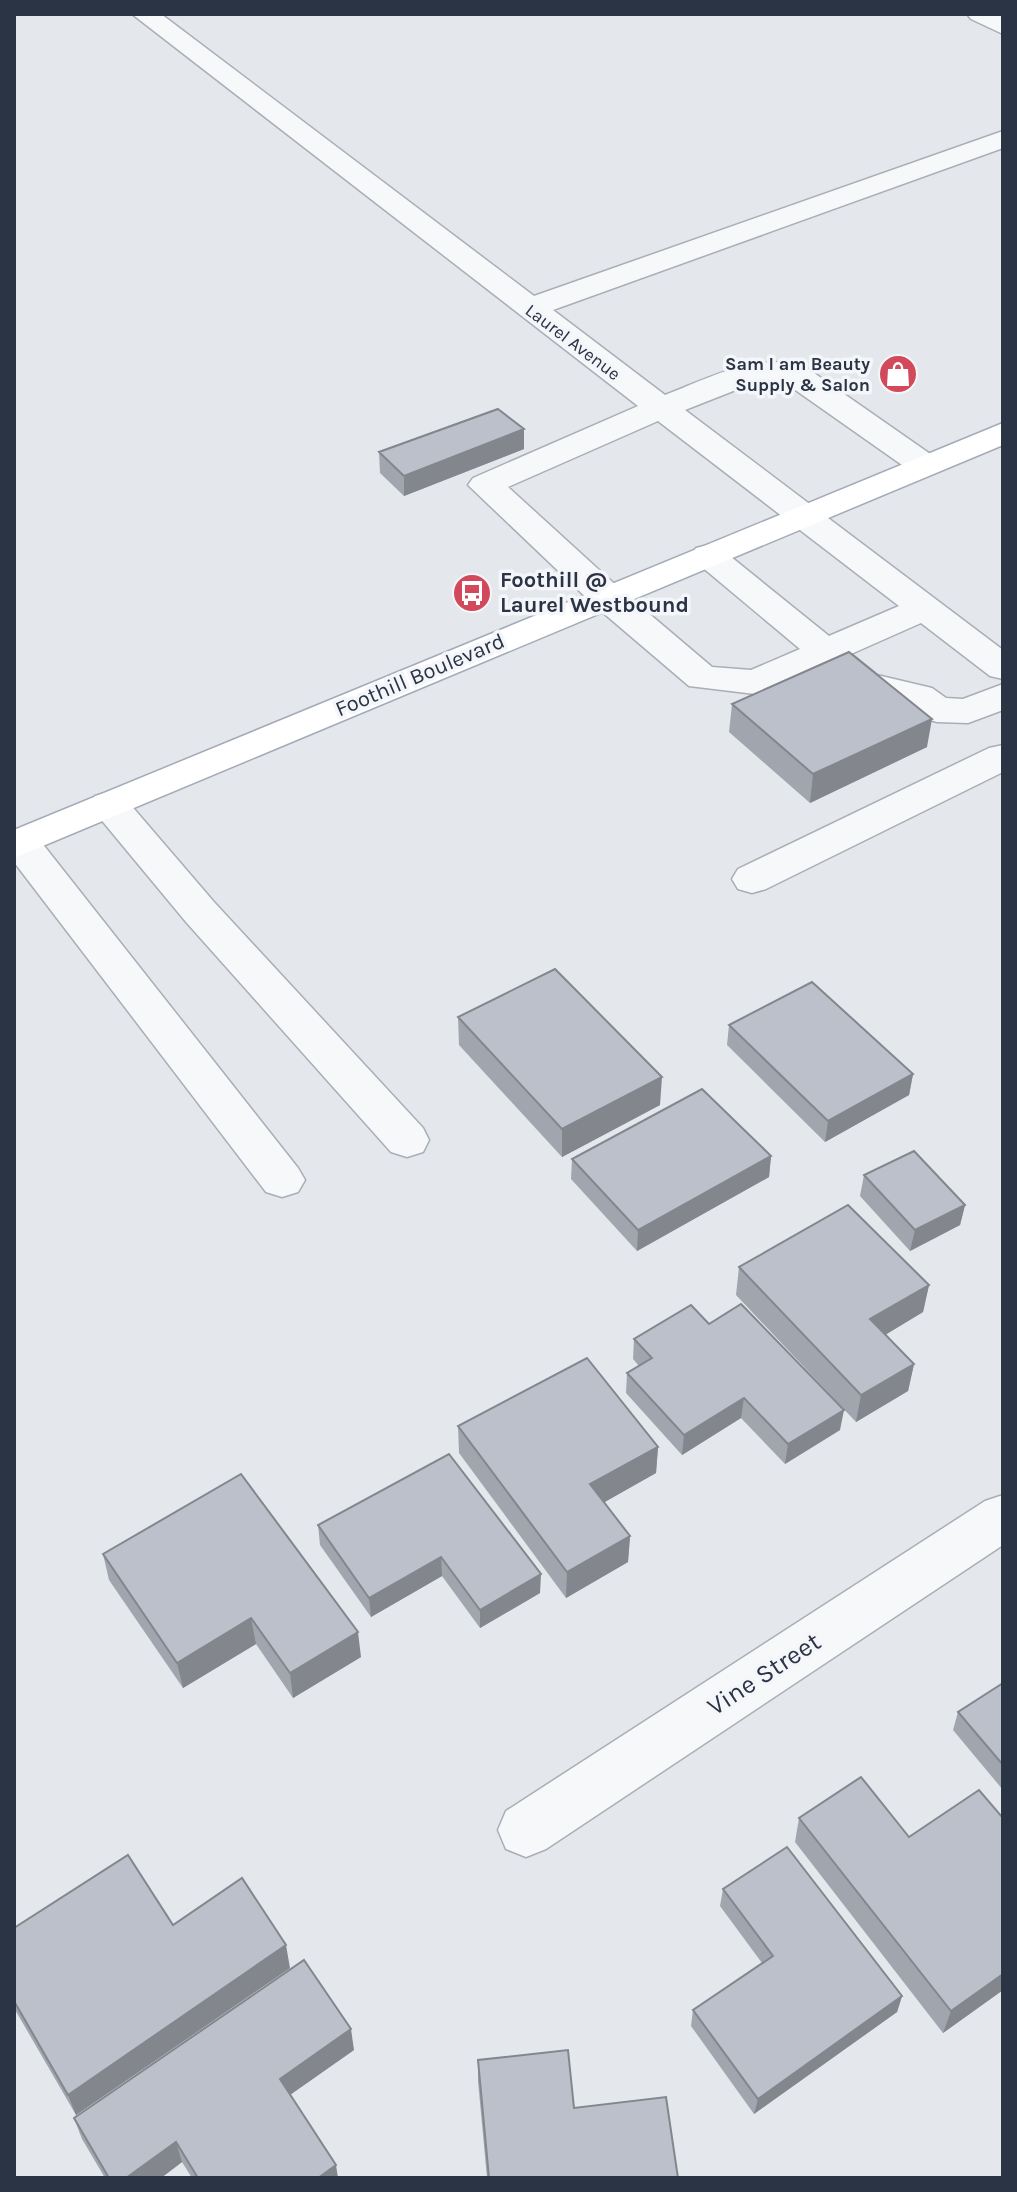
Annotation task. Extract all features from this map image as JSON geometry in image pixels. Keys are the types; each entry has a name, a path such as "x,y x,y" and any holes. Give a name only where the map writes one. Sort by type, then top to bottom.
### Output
{"main road":[{"name":"Foothill Boulevard","path":"17,844 1003,433"}],"street":[{"name":"Laurel Avenue","path":"145,14 1003,668"},
{"path":"980,14 1003,26"},
{"path":"529,308 1003,139"},
{"path":"924,465 793,373 768,370 748,374 660,408 485,485 607,597 702,678 755,682 924,608"},
{"path":"708,555 865,684 919,696 937,710 968,711 1003,696"},
{"path":"752,879 1003,757"},
{"path":"109,805 200,912 407,1140"},
{"path":"17,844 282,1180"},
{"name":"Vine Street","path":"526,1830 1003,1517"}],"building":[{"path":"498,409 524,429 404,476 379,452"},
{"path":"849,652 932,719 813,774 732,704"},
{"path":"555,969 662,1077 562,1129 458,1017"},
{"path":"812,982 913,1074 828,1121 729,1025"},
{"path":"702,1089 771,1156 638,1230 572,1159"},
{"path":"914,1151 965,1205 915,1230 864,1175"},
{"path":"848,1205 929,1285 870,1319 914,1364 861,1395 739,1267"},
{"path":"741,1304 844,1410 788,1444 744,1398 684,1435 627,1373 652,1358 634,1339 691,1305 709,1324"},
{"path":"587,1358 658,1447 590,1484 630,1536 567,1572 458,1426"},
{"path":"449,1454 541,1574 480,1610 441,1557 369,1598 318,1525"},
{"path":"241,1474 358,1632 290,1673 251,1618 177,1663 103,1554"},
{"path":"1003,1683 1003,1765 958,1712"},
{"path":"861,1777 909,1837 979,1790 1003,1818 1003,1974 951,2011 799,1818"},
{"path":"787,1847 902,1996 758,2099 693,2010 773,1956 723,1889"},
{"path":"128,1855 173,1925 242,1878 286,1945 68,2095 14,2001 14,1928"},
{"path":"304,1960 351,2029 280,2079 336,2165 318,2178 198,2178 176,2142 126,2178 109,2178 74,2118"},
{"path":"568,2050 574,2108 666,2097 678,2178 489,2178 478,2060"}],"place":[{"name":"Sam I am Beauty Supply & Salon","path":"898,374"},
{"name":"Foothill @ Laurel Westbound","path":"472,593"}]}
